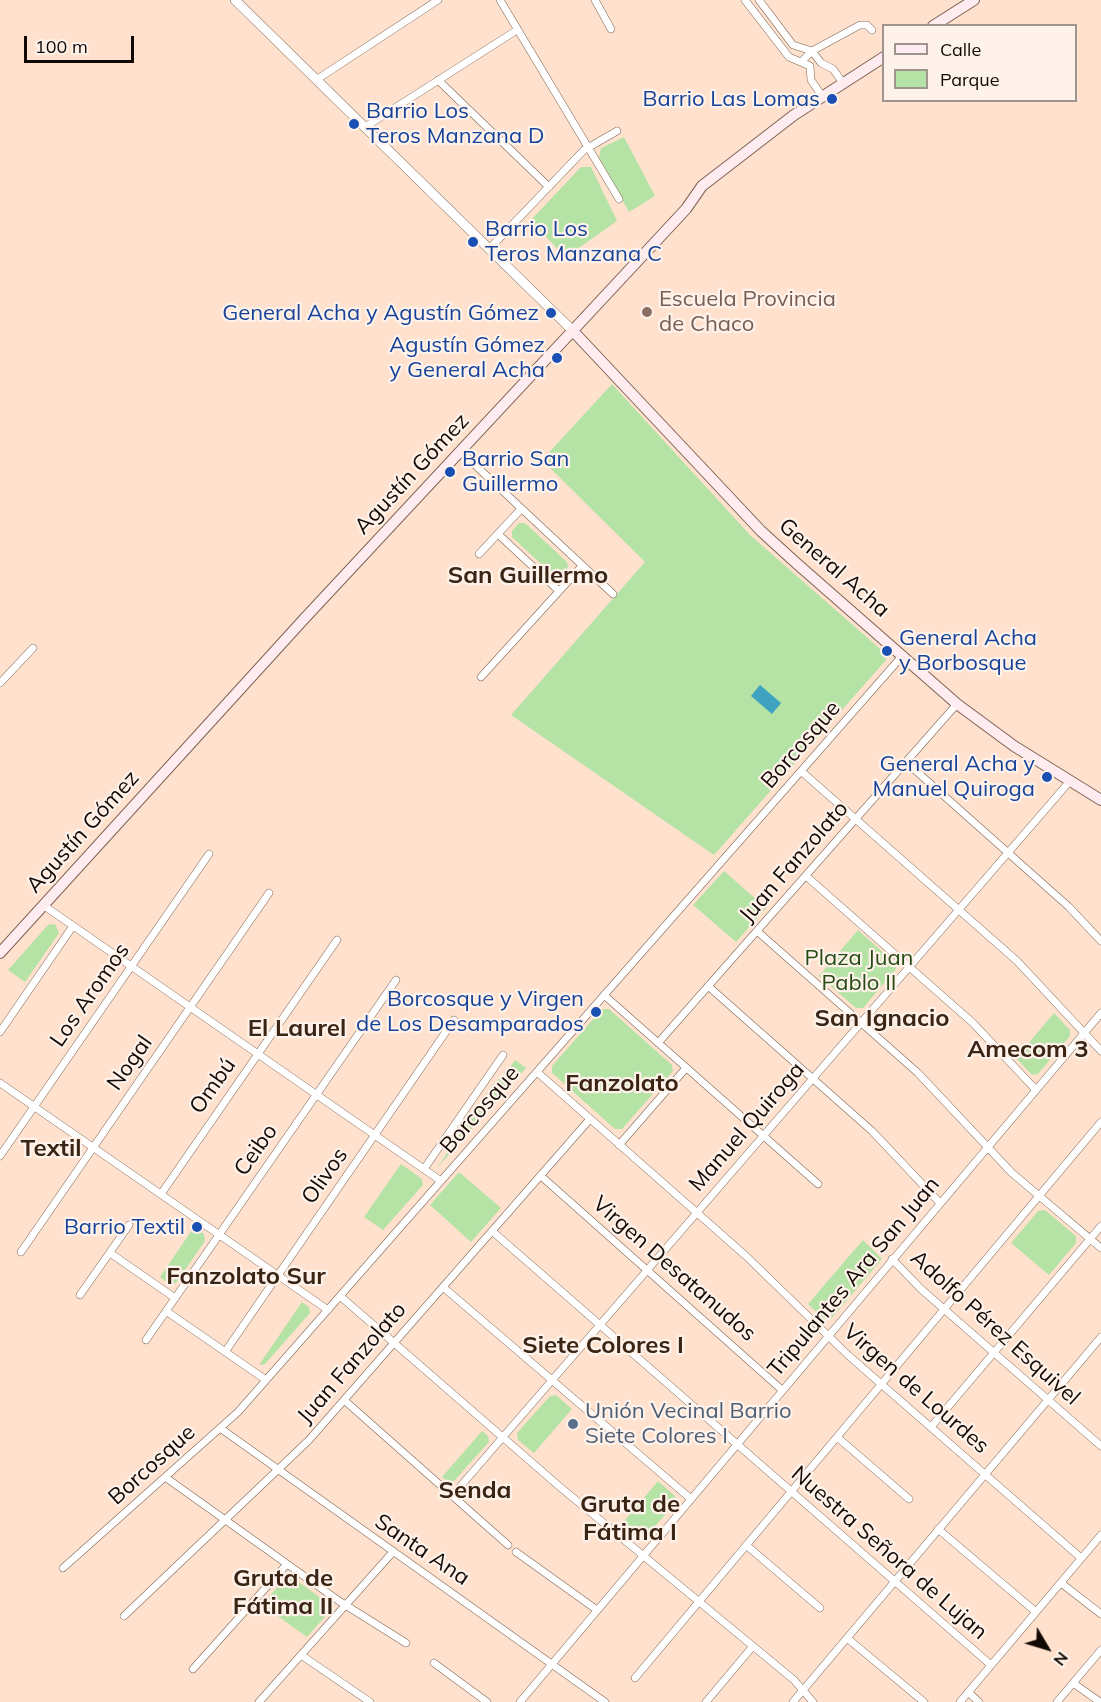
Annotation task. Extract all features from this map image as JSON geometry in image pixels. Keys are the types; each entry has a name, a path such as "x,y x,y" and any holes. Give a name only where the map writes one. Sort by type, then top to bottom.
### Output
{"main road":[{"path":"936,24 974,0"},
{"name":"Agustín Gómez","path":"0,953 686,209 702,186 750,147 822,96 882,58"},
{"name":"General Acha","path":"573,330 761,531 957,704 1005,740 1101,800"}],"street":[{"path":"235,0 365,128 491,247 573,330"},
{"path":"316,80 438,0"},
{"path":"500,0 619,199"},
{"path":"595,0 611,28"},
{"path":"745,0 789,57 810,66 811,80 822,96"},
{"path":"759,0 793,45 812,51 821,63 833,69 843,83"},
{"path":"801,62 812,51 860,25 867,25 872,30"},
{"path":"365,128 517,30"},
{"path":"438,80 549,187"},
{"path":"491,247 589,147 617,131"},
{"path":"460,452 613,594"},
{"path":"479,554 521,509"},
{"path":"498,534 559,591"},
{"path":"481,677 582,566"},
{"path":"0,683 33,648"},
{"name":"Borcosque","path":"63,1568 220,1428 266,1380 903,655"},
{"name":"Juan Fanzolato","path":"658,1043 957,704"},
{"path":"906,762 1069,906 1101,940"},
{"path":"801,771 1017,961 1101,1050"},
{"name":"Manuel Quiroga","path":"452,1496 1070,781"},
{"name":"Los Aromos","path":"0,1156 209,854"},
{"path":"806,876 973,1023 1036,1090"},
{"name":"Nogal","path":"21,1252 269,893"},
{"path":"43,905 441,1181"},
{"path":"0,1032 73,926"},
{"path":"757,931 918,1073 1012,1173 1101,1248"},
{"name":"Ombú","path":"161,1194 337,940"},
{"name":"Ceibo","path":"146,1340 396,980"},
{"path":"708,986 872,1131 940,1203"},
{"path":"604,995 818,1184"},
{"name":"Tripulantes Ara San Juan","path":"520,1702 1101,1013"},
{"name":"Olivos","path":"225,1352 454,1020"},
{"path":"424,1169 503,1054"},
{"path":"619,1145 686,1068"},
{"name":"Virgen de Lourdes","path":"537,1072 697,1213 828,1336 1081,1558"},
{"path":"0,1083 328,1310"},
{"name":"Juan Fanzolato","path":"124,1616 309,1440 590,1119"},
{"path":"634,1678 1101,1122"},
{"name":"Virgen Desatanudos","path":"541,1176 782,1390"},
{"path":"80,1295 129,1225"},
{"path":"931,1427 1101,1226"},
{"name":"Nuestra Señora de Lujan","path":"492,1231 991,1665"},
{"path":"110,1253 175,1298"},
{"name":"Adolfo Pérez Esquivel","path":"892,1259 944,1309 1101,1446"},
{"path":"443,1287 691,1499"},
{"path":"340,1296 503,1437 700,1600 803,1690 813,1702"},
{"path":"166,1311 266,1380"},
{"path":"793,1702 1047,1401 1098,1346 1101,1337"},
{"path":"344,1400 508,1545"},
{"name":"Santa Ana","path":"220,1428 392,1553 465,1601 605,1702"},
{"path":"837,1437 909,1499"},
{"path":"165,1477 346,1605 406,1643"},
{"path":"939,1529 1036,1612"},
{"path":"960,1702 1101,1535"},
{"path":"746,1545 820,1608"},
{"path":"516,1552 597,1610"},
{"path":"260,1702 392,1553"},
{"path":"193,1669 287,1564"},
{"path":"1061,1583 1101,1614"},
{"path":"847,1638 924,1702"},
{"path":"706,1702 753,1646"},
{"path":"1057,1702 1101,1650"},
{"path":"301,1655 370,1702"},
{"path":"434,1663 487,1702"},
{"path":"1073,1683 1100,1702"},
{"path":"968,1692 979,1702"}],"green space":[{"path":"624,137 655,196 629,212 599,157 601,148"},
{"path":"581,167 591,167 617,221 566,257 530,221"},
{"path":"612,384 750,535 886,654 886,660 714,855 511,715 645,562 542,460"},
{"path":"519,523 525,523 567,562 568,568 560,577 555,577 512,537 512,531"},
{"path":"724,871 766,908 736,942 693,905"},
{"path":"55,924 59,933 25,982 8,970 48,925"},
{"name":"Plaza Juan Pablo II","path":"858,930 895,963 896,969 863,1008 856,1008 819,976"},
{"path":"602,1009 609,1009 672,1065 673,1071 622,1129 615,1129 552,1073 552,1066"},
{"path":"1054,1013 1070,1030 1070,1036 1038,1074 1032,1075 1016,1058"},
{"path":"515,1060 526,1068 437,1168 494,1083 506,1073"},
{"path":"401,1164 422,1179 423,1185 383,1230 364,1217"},
{"path":"459,1172 501,1208 471,1242 430,1205"},
{"path":"1045,1210 1076,1236 1076,1243 1049,1275 1011,1243 1038,1211"},
{"path":"194,1227 204,1234 205,1241 176,1283 169,1284 160,1277"},
{"path":"863,1240 882,1259 831,1319 824,1319 808,1304"},
{"path":"302,1302 309,1307 310,1313 265,1364 259,1365"},
{"path":"556,1395 572,1409 534,1453 518,1440 517,1433 550,1396"},
{"path":"482,1431 488,1436 489,1442 454,1481 448,1482 442,1477"},
{"path":"658,1481 675,1496 676,1502 645,1538 639,1539 621,1525"},
{"path":"292,1577 329,1604 330,1611 307,1637 262,1605 285,1578"}],"water":[{"path":"760,685 781,703 772,714 751,696"}],"place":[{"name":"Barrio Las Lomas","path":"832,99"},
{"name":"Barrio Los Teros Manzana D","path":"354,124"},
{"name":"Barrio Los Teros Manzana C","path":"473,242"},
{"name":"Escuela Provincia de Chaco","path":"647,312"},
{"name":"General Acha y Agustín Gómez","path":"551,313"},
{"name":"Agustín Gómez y General Acha","path":"557,358"},
{"name":"Barrio San Guillermo","path":"450,472"},
{"name":"General Acha y Borbosque","path":"887,651"},
{"name":"General Acha y Manuel Quiroga","path":"1047,777"},
{"name":"Borcosque y Virgen de Los Desamparados","path":"596,1012"},
{"name":"Barrio Textil","path":"197,1227"},
{"name":"Unión Vecinal Barrio Siete Colores I","path":"573,1424"}],"district":[{"name":"San Guillermo","path":"528,576"},
{"name":"San Ignacio","path":"882,1019"},
{"name":"El Laurel","path":"297,1029"},
{"name":"Amecom 3","path":"1028,1050"},
{"name":"Fanzolato","path":"622,1084"},
{"name":"Textil","path":"51,1149"},
{"name":"Fanzolato Sur","path":"246,1277"},
{"name":"Siete Colores I","path":"603,1346"},
{"name":"Senda","path":"475,1491"},
{"name":"Gruta de Fátima I","path":"630,1519"},
{"name":"Gruta de Fátima II","path":"283,1593"}]}
